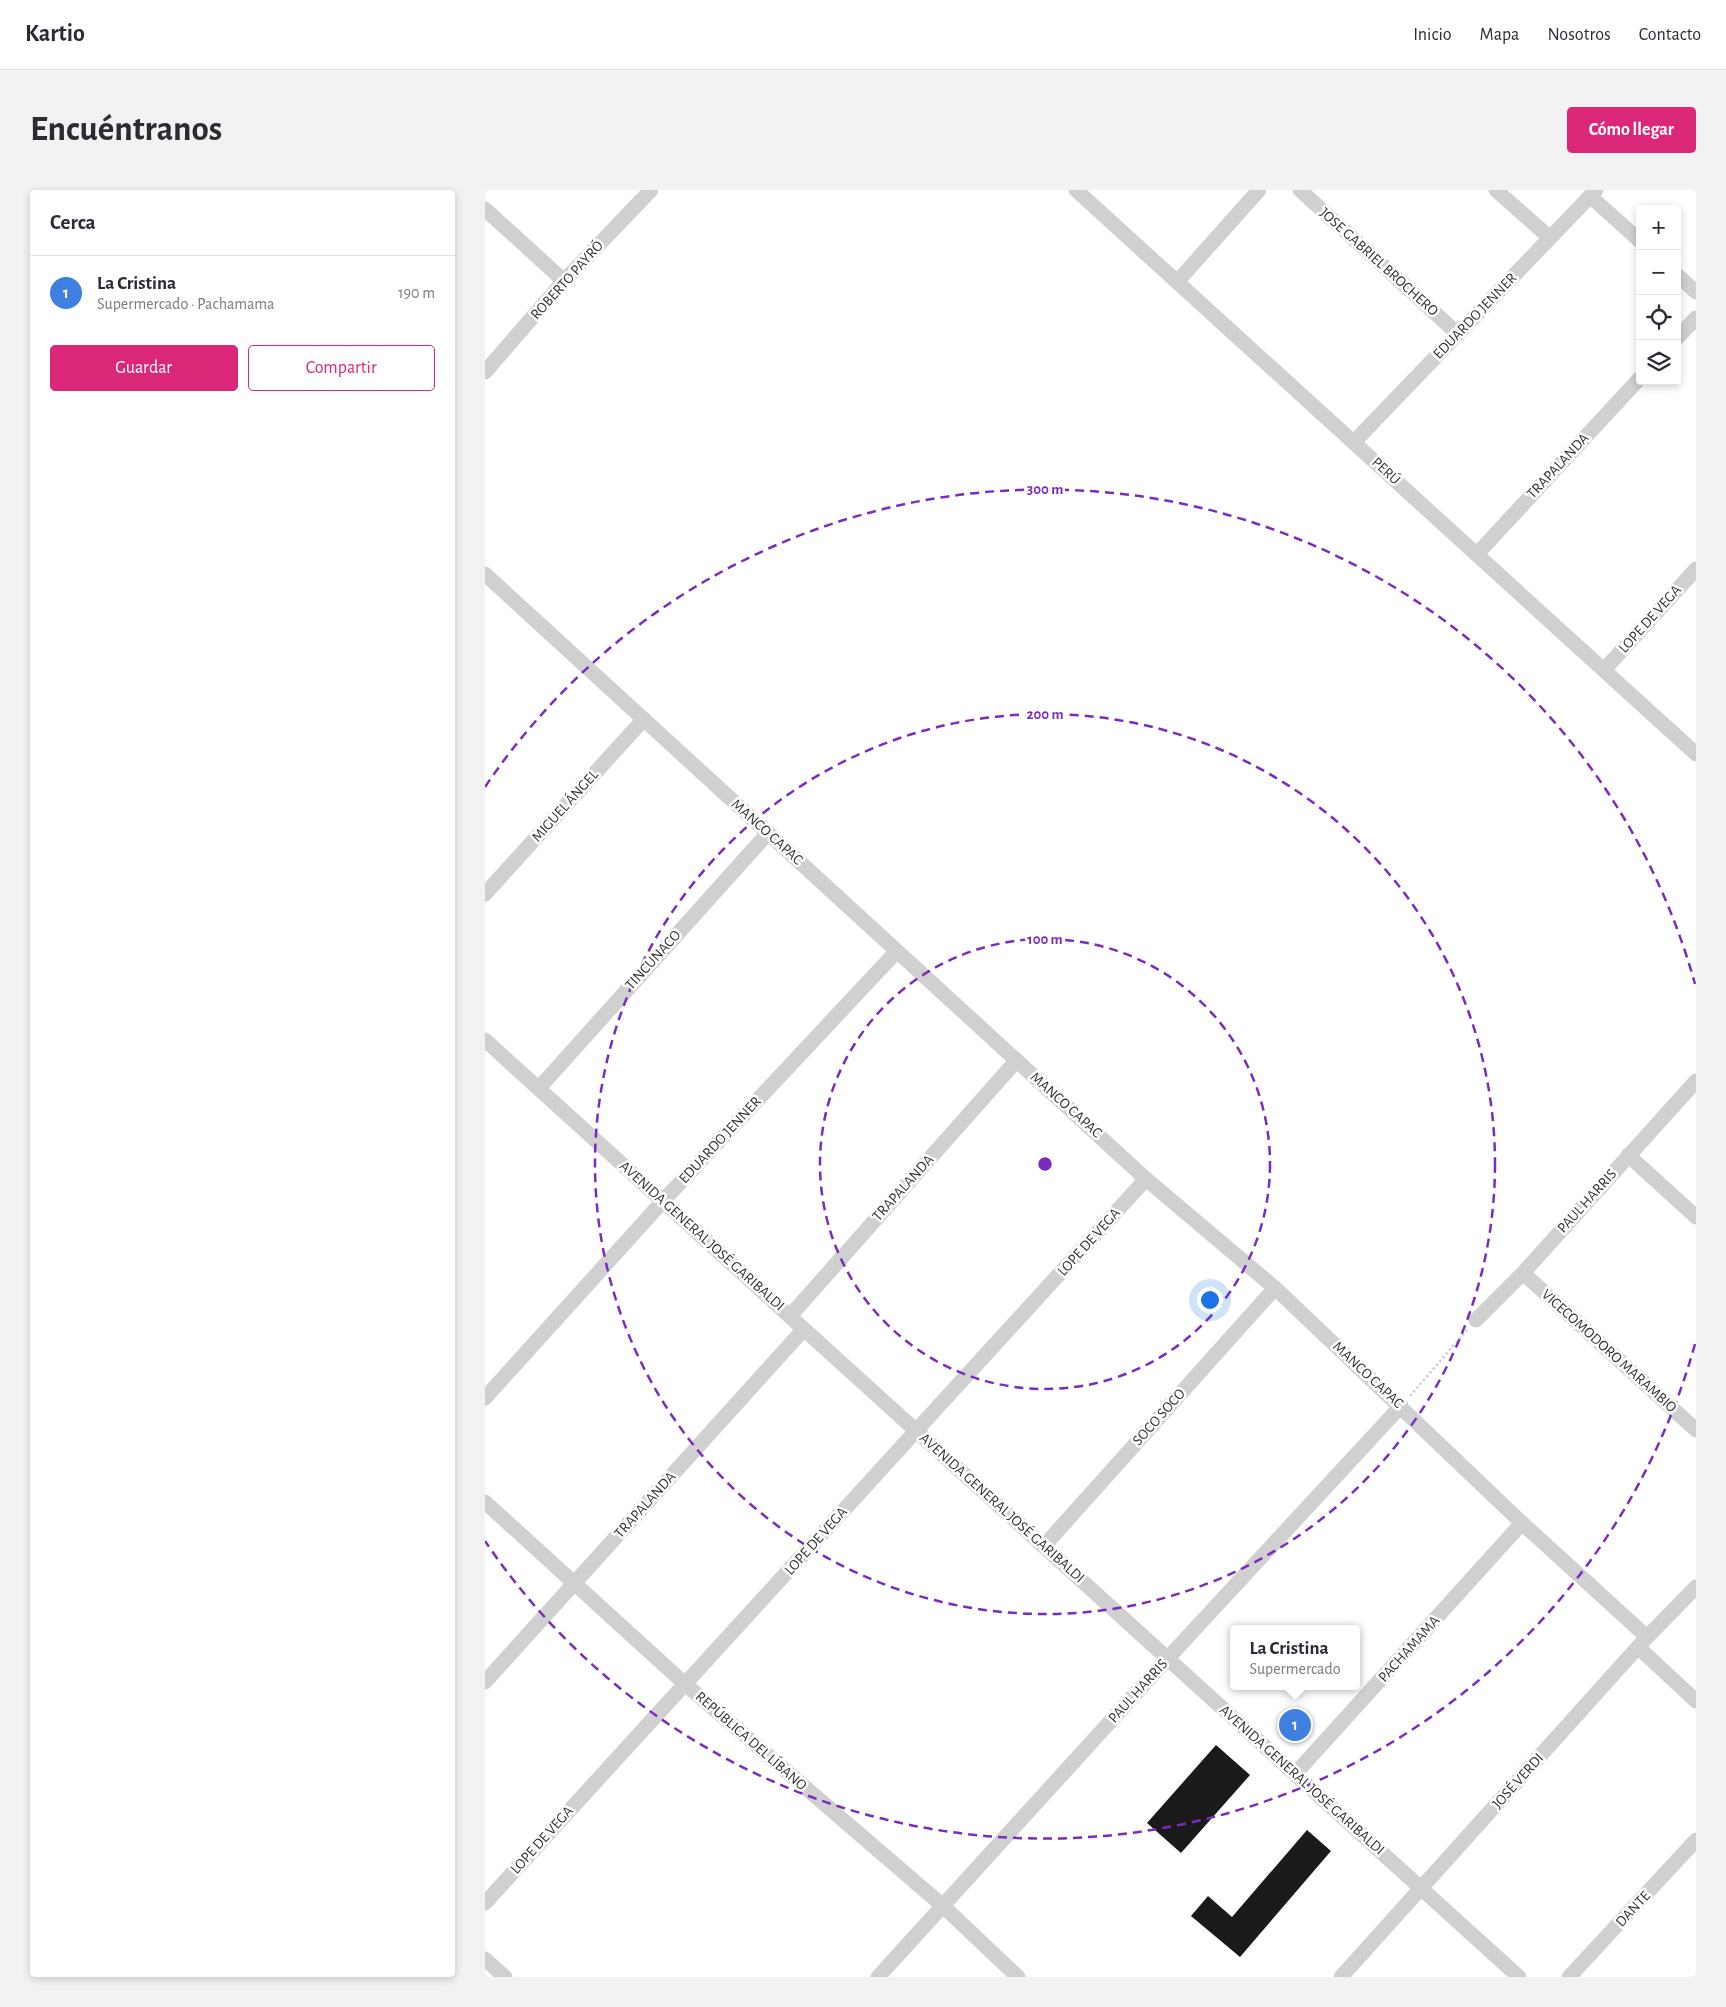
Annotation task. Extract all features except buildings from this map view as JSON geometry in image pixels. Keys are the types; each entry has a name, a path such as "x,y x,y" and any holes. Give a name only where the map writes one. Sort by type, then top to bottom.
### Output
{"street":[{"name":"ROBERTO PAYRÓ","path":"485,372 564,282 651,190"},
{"name":"PERÚ","path":"1075,190 1355,442 1696,754"},
{"path":"1177,282 1259,190"},
{"name":"JOSE GABRIEL BROCHERO","path":"1300,190 1458,334"},
{"path":"1496,190 1550,238"},
{"path":"1593,193 1636,237"},
{"name":"EDUARDO JENNER","path":"1355,442 1593,193"},
{"path":"485,209 564,282"},
{"path":"1681,279 1696,292"},
{"path":"1681,334 1696,318"},
{"name":"TRAPALANDA","path":"1477,554 1636,382"},
{"name":"LOPE DE VEGA","path":"1604,670 1696,569"},
{"name":"MANCO CAPAC","path":"485,574 1146,1179 1275,1288 1522,1523 1643,1642 1696,1701"},
{"name":"MIGUEL ÁNGEL","path":"485,894 644,719"},
{"name":"TINCUNACO","path":"539,1088 768,833"},
{"name":"EDUARDO JENNER","path":"485,1398 663,1201 897,951"},
{"name":"AVENIDA GENERAL JOSÉ GARIBALDI","path":"485,1040 1519,1977"},
{"name":"TRAPALANDA","path":"789,1316 1017,1060"},
{"name":"PAUL HARRIS","path":"1476,1320 1523,1273 1696,1081"},
{"path":"1628,1156 1696,1217"},
{"name":"LOPE DE VEGA","path":"485,1903 1146,1179"},
{"name":"VICECOMODORO MARAMBIO","path":"1523,1273 1696,1430"},
{"name":"SOCO SOCO","path":"1044,1546 1275,1288"},
{"name":"TRAPALANDA","path":"485,1682 805,1329"},
{"name":"PAUL HARRIS","path":"878,1977 1167,1658 1401,1406"},
{"name":"REPÚBLICA DEL LÍBANO","path":"485,1502 685,1684 943,1906 1019,1977"},
{"name":"PACHAMAMA","path":"1295,1774 1522,1523"},
{"name":"JOSÉ VERDI","path":"1341,1977 1643,1642 1696,1587"},
{"name":"DANTE","path":"1569,1977 1696,1840"},
{"path":"485,1959 505,1977"}],"path":[{"path":"1401,1406 1476,1320"}],"place":[{"name":"La Cristina","path":"1295,1725"}]}
